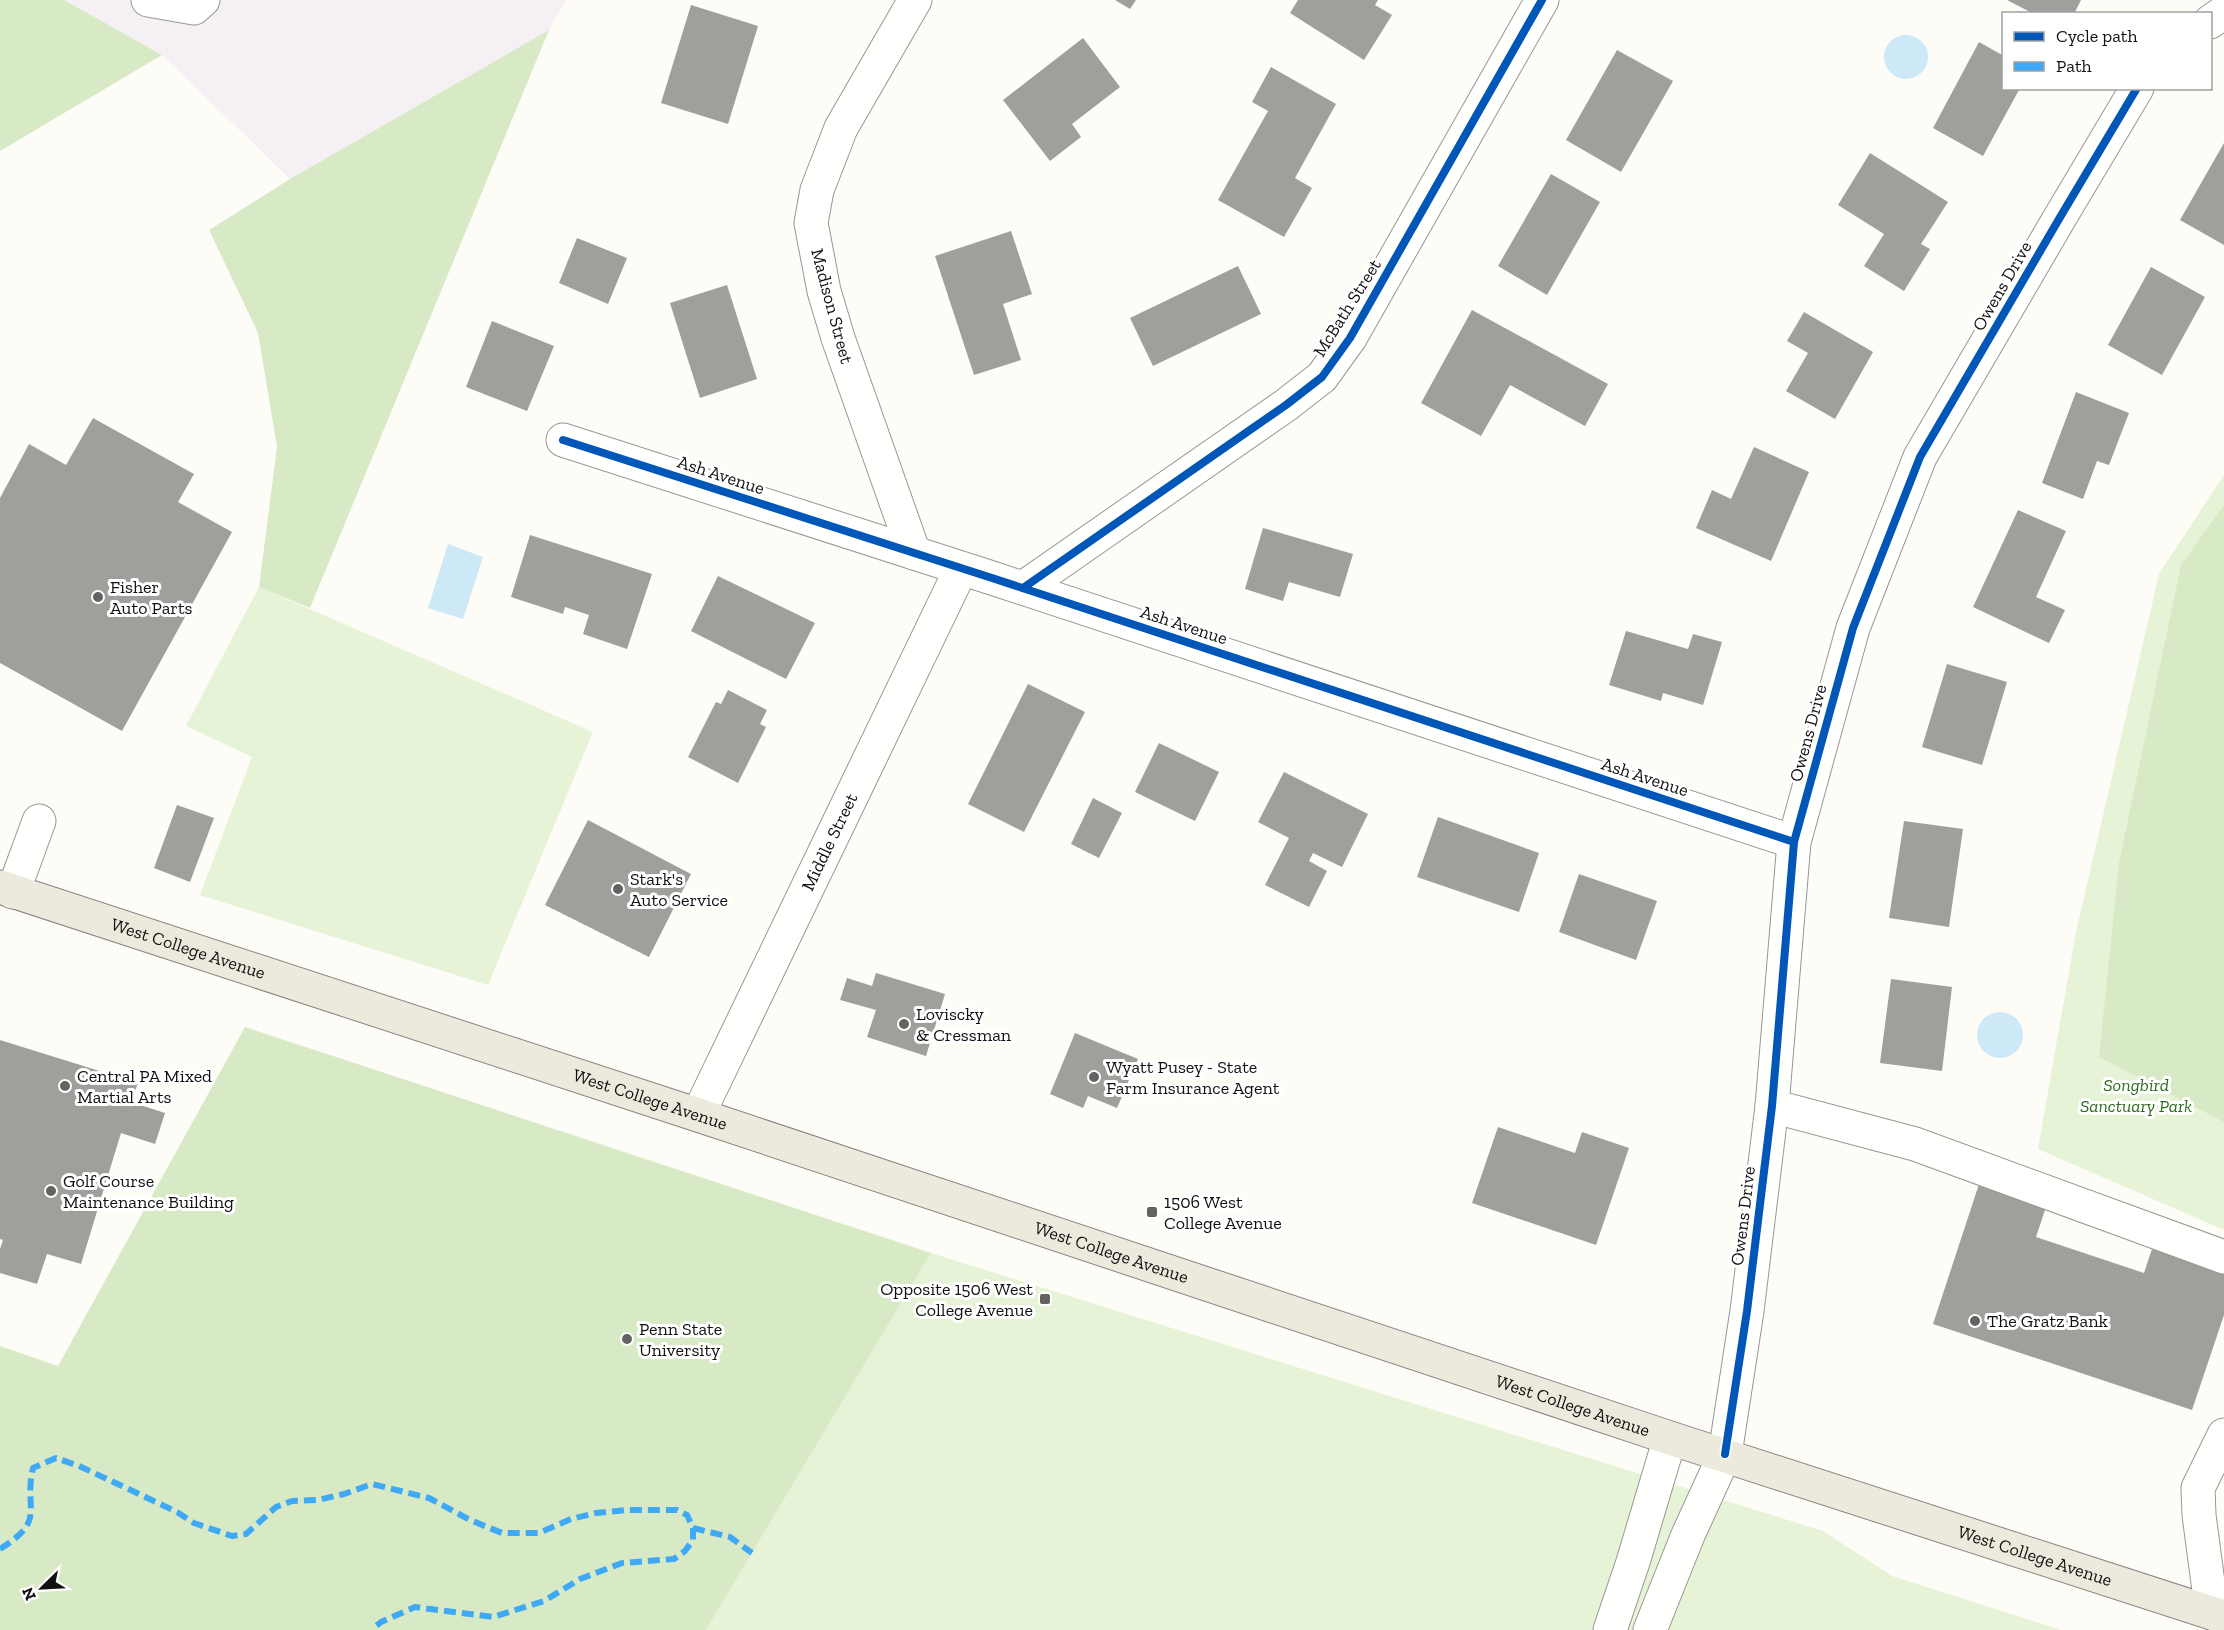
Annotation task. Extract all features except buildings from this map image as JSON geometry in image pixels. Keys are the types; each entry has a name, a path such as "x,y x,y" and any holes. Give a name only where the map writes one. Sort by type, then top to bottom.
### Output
{"main road":[{"name":"West College Avenue","path":"6,889 698,1114 1670,1438 2218,1615"}],"street":[{"path":"148,0 194,8 202,0"},
{"name":"Madison Street","path":"914,553 838,338 824,291 812,223 817,190 841,129 915,0"},
{"name":"McBath Street","path":"1023,588 1286,405 1322,377 1350,338 1542,0"},
{"path":"2212,21 2224,12"},
{"name":"Owens Drive","path":"1650,1630 1688,1535 1725,1454 1747,1311 1772,1106 1794,842 1853,628 1920,457 2052,229 2137,90"},
{"name":"Ash Avenue","path":"563,440 1023,588 1794,842"},
{"name":"Middle Street","path":"698,1114 961,569"},
{"path":"6,889 39,821"},
{"path":"1772,1106 1915,1144 2224,1257"},
{"path":"2218,1615 2199,1515 2198,1488 2224,1435"},
{"path":"1610,1630 1636,1553 1670,1438"}],"shaded area":[{"path":"64,0 566,0 549,30 290,179 162,55"}],"green space":[{"path":"0,0 64,0 162,55 0,151"},
{"path":"549,30 310,608 259,587 277,447 258,333 209,230 290,179"},
{"name":"Songbird Sanctuary Park","path":"2224,475 2224,1230 2038,1149 2076,932 2159,574"},
{"path":"2224,505 2224,1122 2099,1057 2119,863 2181,565"},
{"path":"259,587 593,732 488,985 200,895 252,757 186,726"},
{"path":"245,1027 931,1253 706,1630 0,1630 0,1346 58,1366"},
{"path":"931,1253 1823,1531 1892,1576 2061,1630 706,1630"}],"water":[{"path":"1906,35 1915,36 1922,41 1927,48 1927,66 1922,73 1915,78 1906,79 1897,78 1890,73 1885,66 1884,57 1885,48 1890,41 1897,36"},
{"path":"448,544 483,557 463,619 428,608"},
{"path":"2000,1012 2016,1019 2023,1035 2016,1051 2000,1058 1984,1051 1977,1035 1984,1019"}],"marked path":[{"path":"0,1549 15,1539 29,1522 33,1468 56,1458 120,1485 177,1512 194,1523 232,1536 246,1534 276,1507 292,1501 318,1500 372,1484 429,1498 470,1520 502,1533 539,1533 571,1519 596,1513 626,1510 677,1510 687,1515 693,1528 693,1540 685,1551 674,1559 622,1563 580,1579 544,1601 493,1617 415,1607 381,1622 374,1630"},
{"path":"693,1528 730,1537 752,1553"}],"cycle path":[{"path":"1023,588 1286,405 1322,377 1350,338 1542,0"},
{"path":"1725,1454 1747,1311 1772,1106 1794,842 1853,628 1920,457 2136,90"},
{"path":"563,440 992,578 1794,842"}],"place":[{"name":"Fisher Auto Parts","path":"98,597"},
{"name":"Stark's Auto Service","path":"618,889"},
{"name":"Loviscky & Cressman","path":"904,1024"},
{"name":"Wyatt Pusey - State Farm Insurance Agent","path":"1094,1077"},
{"name":"Central PA Mixed Martial Arts","path":"65,1086"},
{"name":"Golf Course Maintenance Building","path":"51,1191"},
{"name":"1506 West College Avenue","path":"1152,1212"},
{"name":"Opposite 1506 West College Avenue","path":"1045,1299"},
{"name":"The Gratz Bank","path":"1975,1321"},
{"name":"Penn State University","path":"627,1339"}]}
